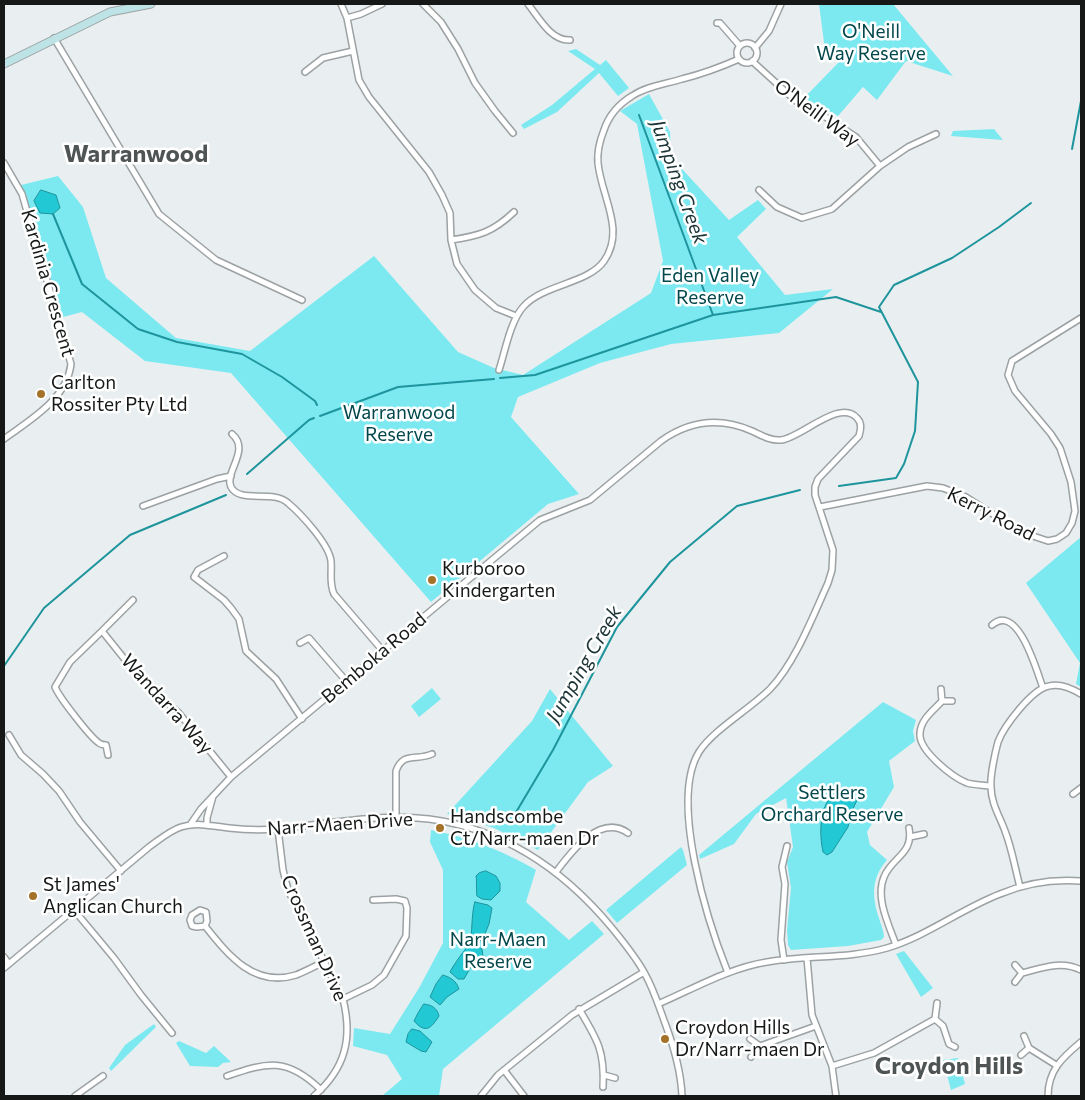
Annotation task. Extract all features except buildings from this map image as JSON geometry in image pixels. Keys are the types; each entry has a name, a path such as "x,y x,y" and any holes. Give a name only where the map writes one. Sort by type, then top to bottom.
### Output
{"street":[{"path":"4,64 110,12 151,4"},
{"path":"341,4 347,18 359,80 369,97 429,172 450,212 452,240 457,264 475,290 496,308 516,316"},
{"path":"347,18 382,4"},
{"path":"423,4 441,22 458,49 475,83 513,133"},
{"path":"528,4 552,34 562,40 570,40"},
{"path":"740,46 737,54 740,60 747,63 752,61 756,56 755,48 769,31 781,4"},
{"path":"719,22 740,46"},
{"path":"54,38 159,214 216,260 302,300"},
{"path":"740,46 746,44 755,48"},
{"path":"305,72 323,58 353,51"},
{"path":"499,370 516,316 531,300 599,268 612,248 614,238 613,223 600,173 598,150 605,126 616,109 639,92 740,60"},
{"name":"O'Neill Way","path":"752,61 796,101 827,118 856,138 880,166"},
{"path":"759,190 778,207 802,218 832,208 880,166 908,147 936,134"},
{"name":"Kardinia Crescent","path":"4,163 22,194 71,364 70,375 62,390 41,412 4,439"},
{"path":"452,240 477,236 488,232 514,212"},
{"name":"Kerry Road","path":"820,507 927,486 943,488 966,497 1021,532 1048,541 1057,539 1066,533 1072,523 1075,511 1072,482 1060,448 1051,434 1015,391 1008,376 1012,361 1081,318"},
{"name":"Bemboka Road","path":"190,825 201,809 231,777 540,520 590,500 661,441 685,427 702,423 724,422 742,426 770,438 781,440 795,435 833,414 848,412 859,421 860,433 854,443 816,483 815,496 833,550 834,561 828,583 782,674 769,690 706,743 697,757 691,776 689,800 694,860 711,928 728,973"},
{"path":"232,434 237,438 239,446 230,481 232,488 237,493 245,496 267,495 279,498 286,501 295,510 325,546 331,559 330,586 334,594 382,651"},
{"path":"143,506 217,479 231,476"},
{"path":"224,556 198,570 194,574 194,578 232,608 239,619 246,651 276,679 302,719"},
{"path":"108,755 106,746 99,744 58,694 55,687 70,662 133,600"},
{"path":"992,625 996,621 1004,620 1018,630 1028,649 1043,688"},
{"name":"Wandarra Way","path":"102,631 147,687 178,712 231,777"},
{"path":"300,643 308,638 347,682"},
{"path":"1020,887 1006,833 991,796 990,786 998,743 1000,737 1032,696 1043,688 1052,685 1062,686 1081,694"},
{"path":"941,689 942,701"},
{"path":"952,701 942,701 924,720 920,734 923,745 954,776 968,783 990,786"},
{"path":"8,735 21,755 59,791 80,822 121,871"},
{"path":"396,817 396,771 399,764 404,759 412,757 425,758 432,754"},
{"path":"1073,794 1081,788"},
{"name":"Bemboka Road","path":"207,825 207,818 214,794"},
{"name":"Narr-Maen Drive","path":"207,825 240,829 278,829 396,817 458,825 514,846 556,872 571,884 594,908 632,954 644,972 658,1004 676,1057 682,1096"},
{"path":"4,968 167,834 180,827 207,825"},
{"path":"556,872 575,848 605,828 621,828 628,833"},
{"path":"896,945 882,902 882,885 887,872 904,852 910,837 909,828"},
{"name":"Crossman Drive","path":"278,829 283,870 288,890 343,999 347,1015 348,1036 341,1062 334,1074 314,1096"},
{"path":"910,837 924,834"},
{"path":"784,960 781,940 785,884 782,867 787,846"},
{"path":"658,1004 728,973 755,964 866,953 910,940 989,898 1020,887 1049,881 1081,880"},
{"path":"343,999 372,985 384,975 406,936 407,908 405,902 396,899 373,900"},
{"path":"74,910 172,1033"},
{"path":"205,926 229,955 243,967 257,974 286,977 324,962"},
{"path":"4,957 10,964"},
{"path":"808,958 812,1015 832,1066 836,1096"},
{"path":"1015,982 1022,973 1060,964 1081,970"},
{"path":"1015,965 1022,973"},
{"path":"481,1096 492,1081 504,1070 579,1010 644,972"},
{"path":"935,1019 937,1003"},
{"path":"579,1010 599,1044 604,1075 603,1088"},
{"path":"832,1066 874,1052 935,1019"},
{"path":"935,1019 943,1026 949,1044 955,1047"},
{"path":"751,1057 760,1046 816,1026"},
{"path":"1024,1036 1029,1048 1056,1065"},
{"path":"750,1039 760,1046"},
{"path":"1048,1096 1049,1082 1056,1065 1081,1042"},
{"path":"1020,1055 1029,1048"},
{"path":"227,1076 254,1067 276,1065 299,1072 309,1078 321,1090"},
{"path":"504,1070 524,1096"},
{"path":"604,1075 615,1078"},
{"path":"75,1096 104,1076"}],"green space":[{"name":"O'Neill Way Reserve","path":"819,4 893,4 953,76 906,61 877,100 863,87 838,116 804,98 838,63 825,50"},
{"path":"576,49 600,65 606,60 629,88 618,96 599,73 557,112 524,129 521,125 552,105 595,69 568,51"},
{"name":"Warranwood Reserve","path":"649,94 670,132 671,157 729,220 758,200 766,209 737,237 785,295 833,289 779,333 671,344 600,363 518,397 511,417 579,494 548,504 431,602 231,373 145,361 82,312 63,317 37,235 17,186 58,176 83,207 106,278 176,338 250,351 374,256 458,352 494,368 523,375 651,293 663,261 637,124 620,111"},
{"path":"994,129 1003,140 951,136 953,131"},
{"path":"1081,537 1081,687 1076,684 1080,663 1026,583"},
{"path":"432,688 441,699 419,717 411,706"},
{"path":"550,689 613,766 588,782 538,850 494,828 447,814 532,721"},
{"name":"Settlers Orchard Reserve","path":"883,702 916,720 913,731 915,741 889,761 894,787 867,832 870,845 887,860 878,874 874,888 875,903 884,937 881,940 848,946 791,950 788,945 787,930 791,888 787,862 793,847 786,798 756,814 734,844 700,859 699,855"},
{"name":"Narr-Maen Reserve","path":"431,830 485,846 510,856 536,870 526,902 569,940 592,921 604,934 443,1069 439,1096 382,1096 402,1079 387,1055 353,1046 354,1028 390,1034 419,988 443,943 443,870 430,842"},
{"path":"681,847 687,865 617,923 606,910"},
{"path":"904,951 933,988 921,997 896,954"},
{"path":"154,1024 156,1027 111,1071 109,1068 125,1045"},
{"path":"179,1041 206,1053 214,1046 231,1062 223,1063 218,1067 190,1066 176,1043"},
{"path":"958,1058 965,1084 951,1090 943,1060"}],"shaded area":[{"path":"41,190 56,195 60,208 53,214 40,213 34,201"},
{"path":"835,791 847,793 857,800 848,827 832,852 827,855 823,852 822,844 823,812"},
{"path":"486,871 496,876 500,883 500,891 491,900 482,899 477,896 476,876"},
{"path":"475,902 492,908 489,924 482,941 471,938"},
{"path":"471,943 482,949 483,956 479,962 472,965 464,979 458,979 450,972"},
{"path":"443,975 453,980 459,989 447,997 440,1005 430,997"},
{"path":"424,1004 434,1007 439,1016 428,1028 422,1028 414,1021"},
{"path":"412,1029 420,1031 432,1042 426,1052 406,1042 408,1034"}],"waterway":[{"name":"Jumping Creek","path":"1072,149 1081,101"},
{"name":"Jumping Creek","path":"639,115 713,315"},
{"name":"Jumping Creek","path":"839,486 896,478 904,464 915,431 918,382 879,307 894,285 952,258 1031,203"},
{"path":"53,214 82,284 138,329 177,342 242,354 282,377 315,401 317,405"},
{"name":"Jumping Creek","path":"500,378 535,375 713,315 836,297 881,312"},
{"name":"Jumping Creek","path":"320,416 398,387 494,379"},
{"name":"Jumping Creek","path":"247,474 309,420 314,418"},
{"name":"Jumping Creek","path":"515,814 553,750 617,627 670,562 737,506 800,490"},
{"name":"Jumping Creek","path":"4,666 44,608 130,535 226,495"}],"place":[{"name":"Carlton Rossiter Pty Ltd","path":"41,394"},
{"name":"Kurboroo Kindergarten","path":"432,580"},
{"name":"Handscombe Ct/Narr-maen Dr","path":"440,828"},
{"name":"St James' Anglican Church","path":"33,896"},
{"name":"Croydon Hills Dr/Narr-maen Dr","path":"665,1039"}],"district":[{"name":"Warranwood","path":"136,154"},
{"name":"Croydon Hills","path":"949,1066"}],"park label":[{"name":"Eden Valley Reserve","path":"710,287"}]}
